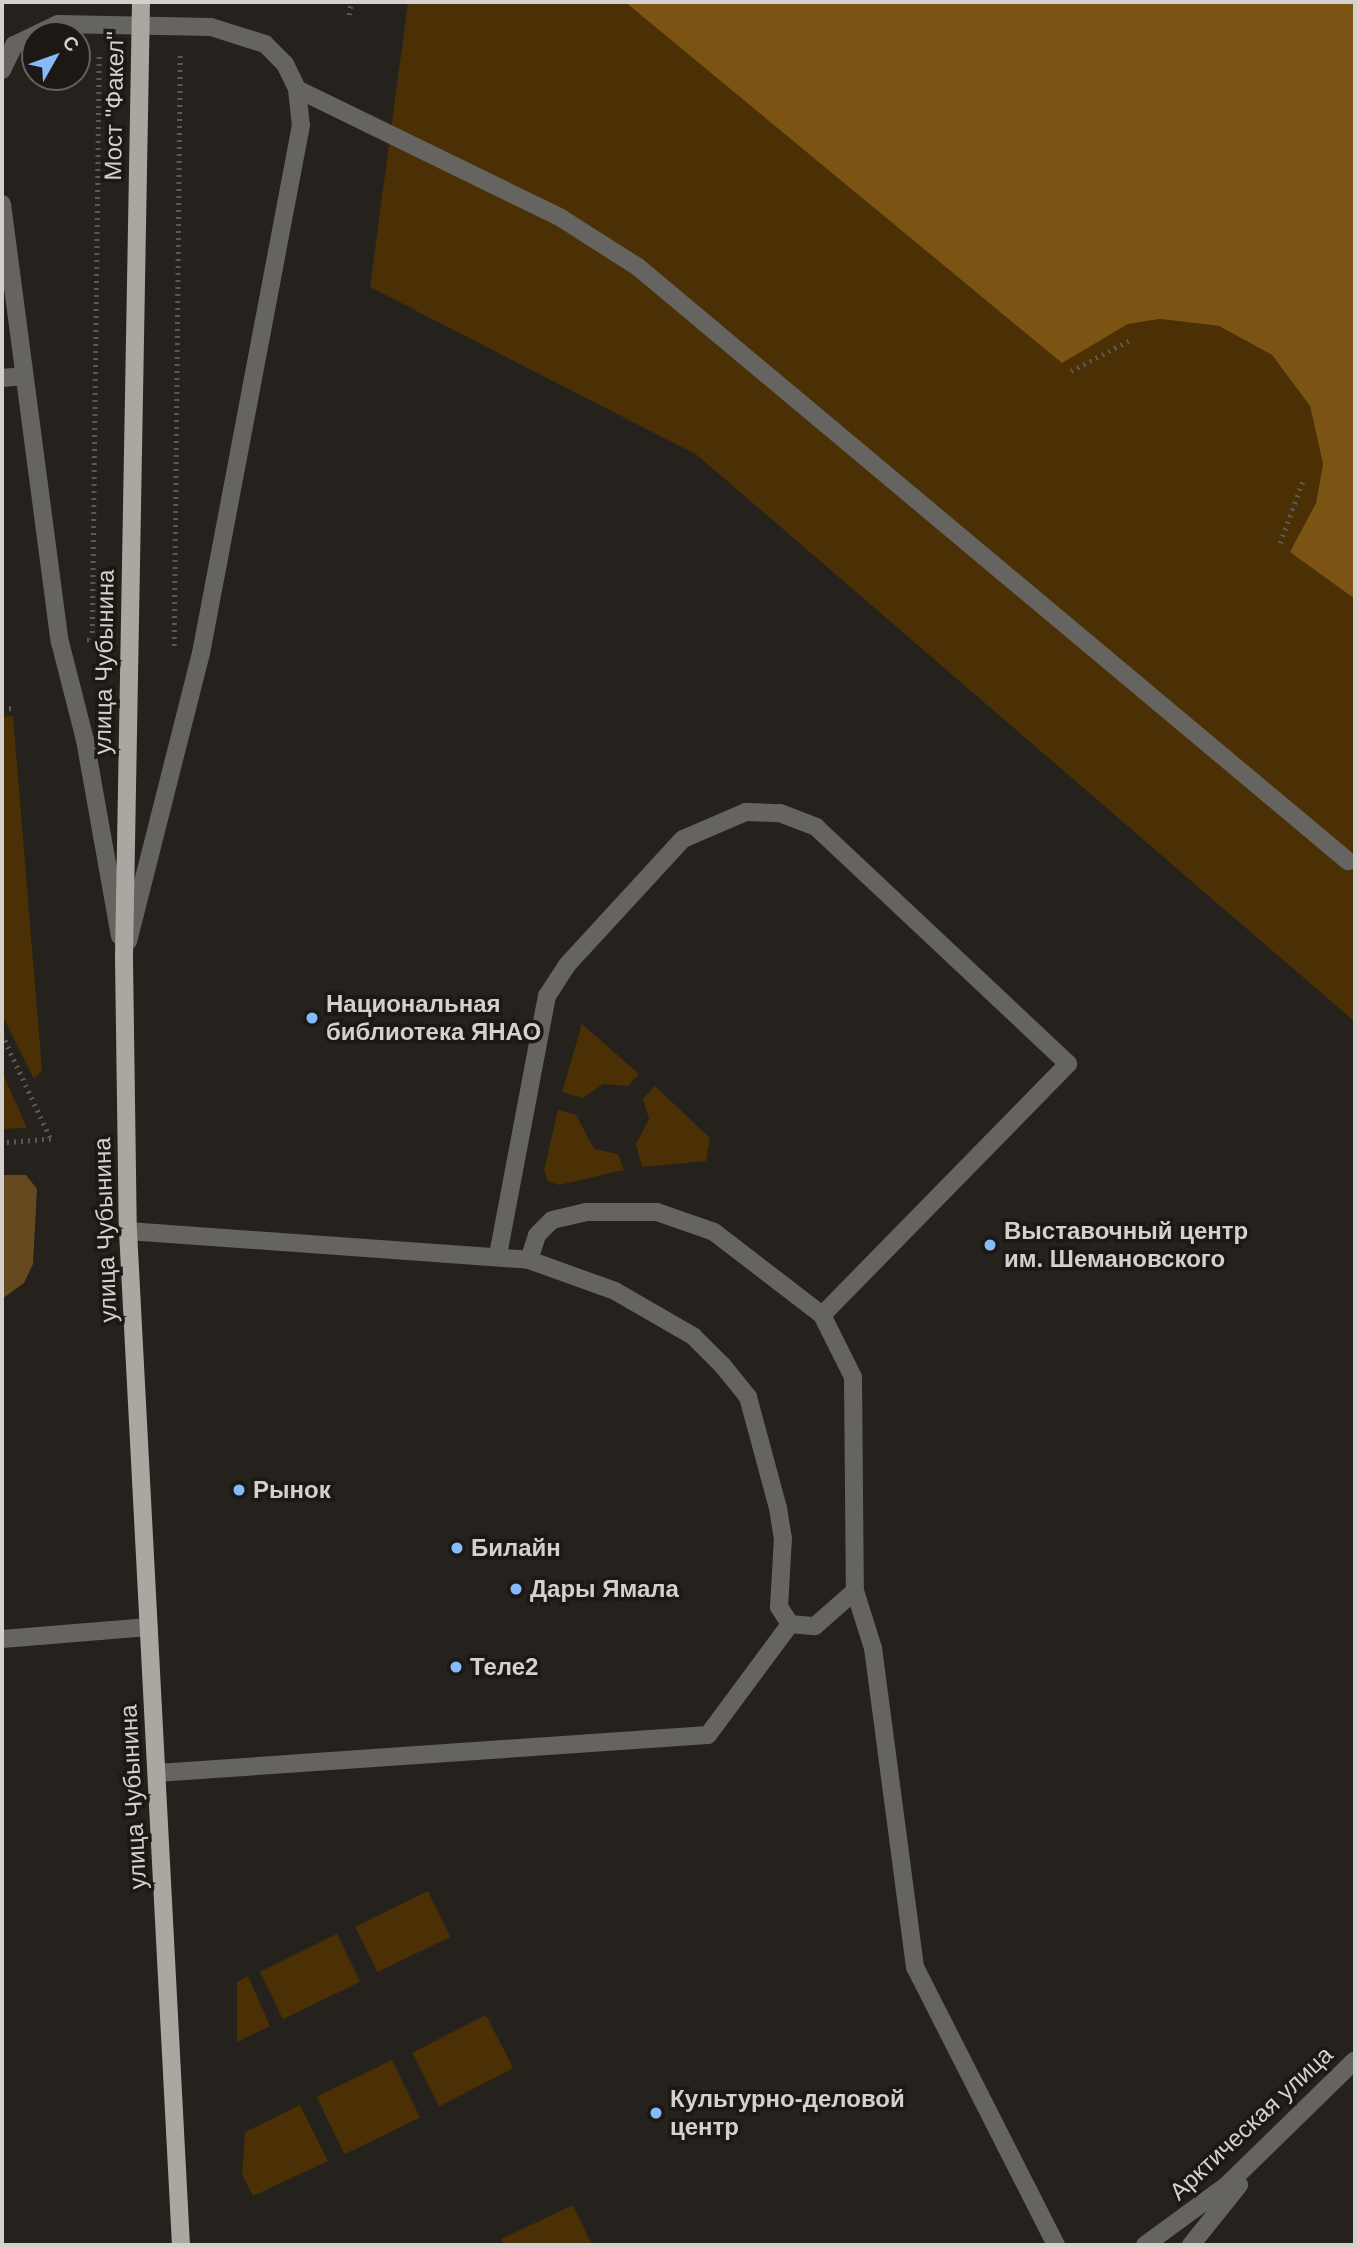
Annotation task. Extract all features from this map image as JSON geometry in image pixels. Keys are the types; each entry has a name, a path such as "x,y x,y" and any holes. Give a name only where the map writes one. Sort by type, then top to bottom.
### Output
{"main road":[{"name":"Мост \"Факел\"","path":"135,212 141,2"},
{"name":"улица Чубынина","path":"135,212 124,958 128,1231 181,2245"}],"street":[{"path":"2,70 14,45 58,24 211,27 265,44 285,64 297,89 301,125 201,653 124,958"},
{"path":"297,89 561,218 638,267 1348,861"},
{"path":"2,204 60,642 85,740 124,958"},
{"path":"2,378 24,376"},
{"path":"498,1255 547,996 567,965 683,839 746,812 779,813 816,827 1068,1064 822,1315"},
{"path":"529,1259 537,1235 552,1220 586,1212 657,1212 714,1232 822,1315 853,1377 855,1591 875,1662 915,1967 1056,2245"},
{"path":"128,1231 529,1259 615,1291 693,1336 748,1397 779,1518 776,1595 790,1624"},
{"path":"790,1624 815,1626 855,1591"},
{"path":"157,1773 708,1735 790,1624"},
{"path":"2,1639 149,1627"},
{"name":"Арктическая улица","path":"1145,2245 1275,2141 1355,2060"},
{"path":"1191,2245 1275,2141"}],"path":[{"path":"349,15 351,2"},
{"path":"170,645 180,41"},
{"path":"92,640 95,211 100,44"},
{"path":"1070,371 1132,339"},
{"path":"1280,542 1303,480"},
{"path":"2,709 12,708"},
{"path":"2,1034 51,1139 2,1143"}],"shaded area":[{"path":"408,2 625,2 1062,362 1128,324 1160,319 1219,326 1272,355 1310,406 1323,464 1316,503 1291,552 1355,599 1355,1022 697,455 370,287"},
{"path":"625,2 1355,2 1355,599 1290,552 1316,503 1323,464 1310,406 1272,355 1219,326 1160,319 1128,324 1062,363"},
{"path":"13,716 42,1070 34,1079 2,1015 2,717"},
{"path":"582,1024 639,1074 628,1086 603,1084 583,1098 562,1092"},
{"path":"2,1072 27,1128 2,1129"},
{"path":"655,1086 710,1138 706,1161 642,1167 636,1144 649,1119 643,1099"},
{"path":"558,1110 576,1115 594,1149 618,1154 624,1170 559,1185 548,1181 544,1170"},
{"path":"2,1175 26,1175 37,1189 33,1264 24,1283 2,1299"},
{"path":"428,1891 450,1937 378,1972 355,1927"},
{"path":"337,1934 360,1982 283,2019 260,1972"},
{"path":"248,1976 270,2026 237,2042 237,1982"},
{"path":"486,2015 513,2068 439,2106 412,2053"},
{"path":"392,2060 420,2118 345,2154 317,2097"},
{"path":"300,2105 328,2161 253,2196 242,2175 245,2132"},
{"path":"573,2205 592,2245 504,2245 501,2239"}],"place":[{"name":"Национальная библиотека ЯНАО","path":"312,1018"},
{"name":"Выставочный центр им. Шемановского","path":"990,1245"},
{"name":"Рынок","path":"239,1490"},
{"name":"Билайн","path":"457,1548"},
{"name":"Дары Ямала","path":"516,1589"},
{"name":"Теле2","path":"456,1667"},
{"name":"Культурно-деловой центр","path":"656,2113"}]}
